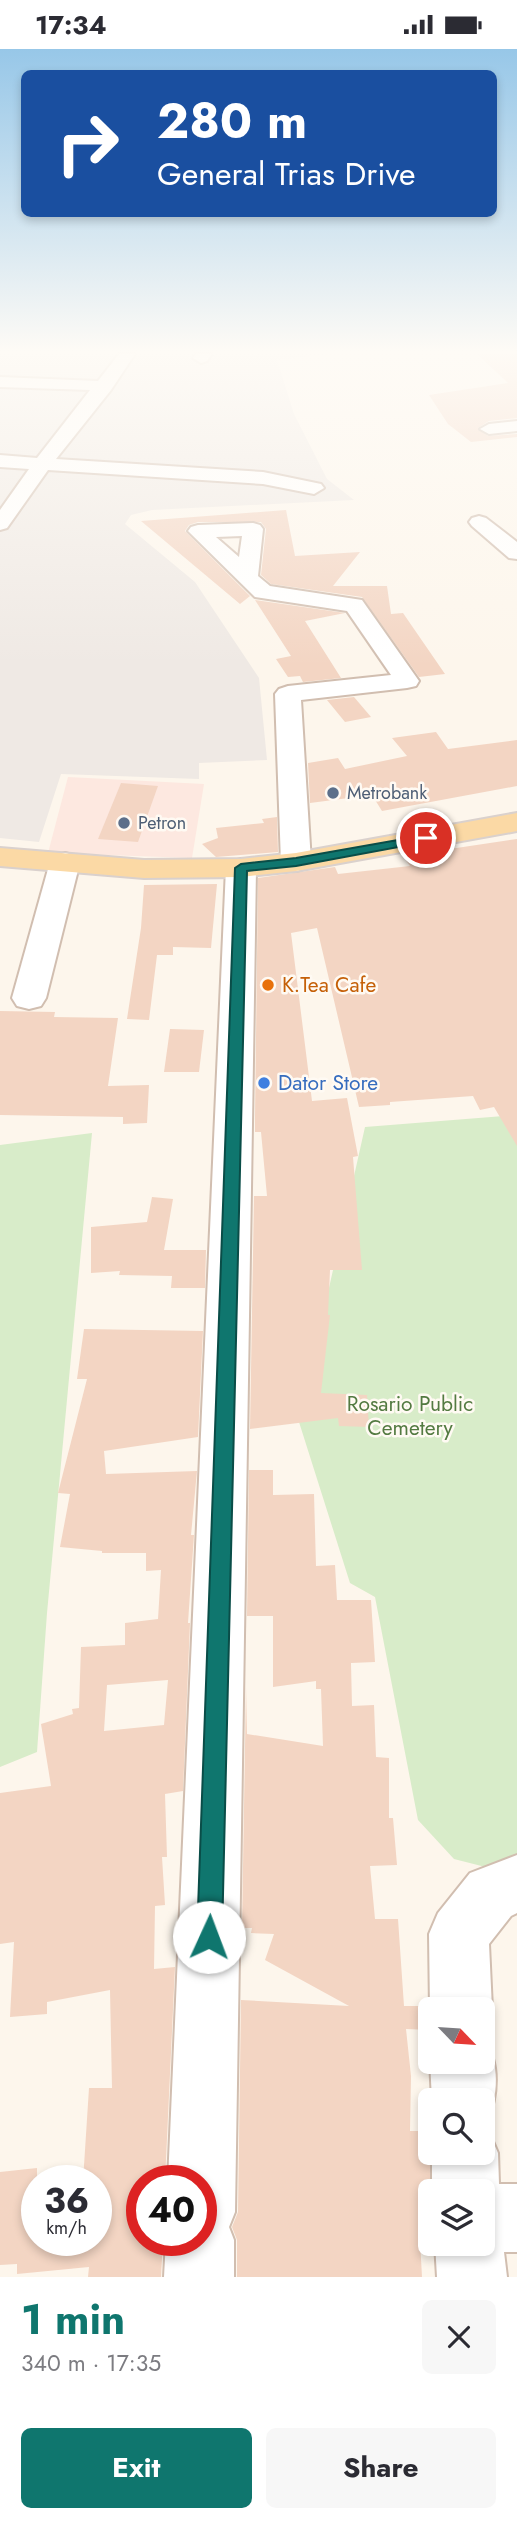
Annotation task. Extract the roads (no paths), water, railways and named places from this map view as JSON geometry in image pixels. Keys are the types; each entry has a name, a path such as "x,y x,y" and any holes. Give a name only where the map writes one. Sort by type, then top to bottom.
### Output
{"main road":[{"path":"0,857 144,869 241,868 296,862 517,822"}],"street":[{"path":"0,524 47,458"},
{"path":"0,461 263,478 314,488"},
{"path":"479,522 517,553"},
{"path":"247,577 263,592 354,605 407,681 288,694 296,862"},
{"path":"29,997 65,862"},
{"path":"202,2165 241,868"},
{"path":"461,1997 459,1934 491,1894 517,1884"},
{"path":"495,2219 517,2218"},
{"path":"199,2277 200,2256"},
{"path":"470,2256 472,2277"}],"place":[{"name":"Metrobank","path":"333,793"},
{"name":"Petron","path":"124,823"},
{"name":"K.Tea Cafe","path":"268,985"},
{"name":"Dator Store","path":"264,1083"}],"park label":[{"name":"Rosario Public Cemetery","path":"410,1416"}]}
